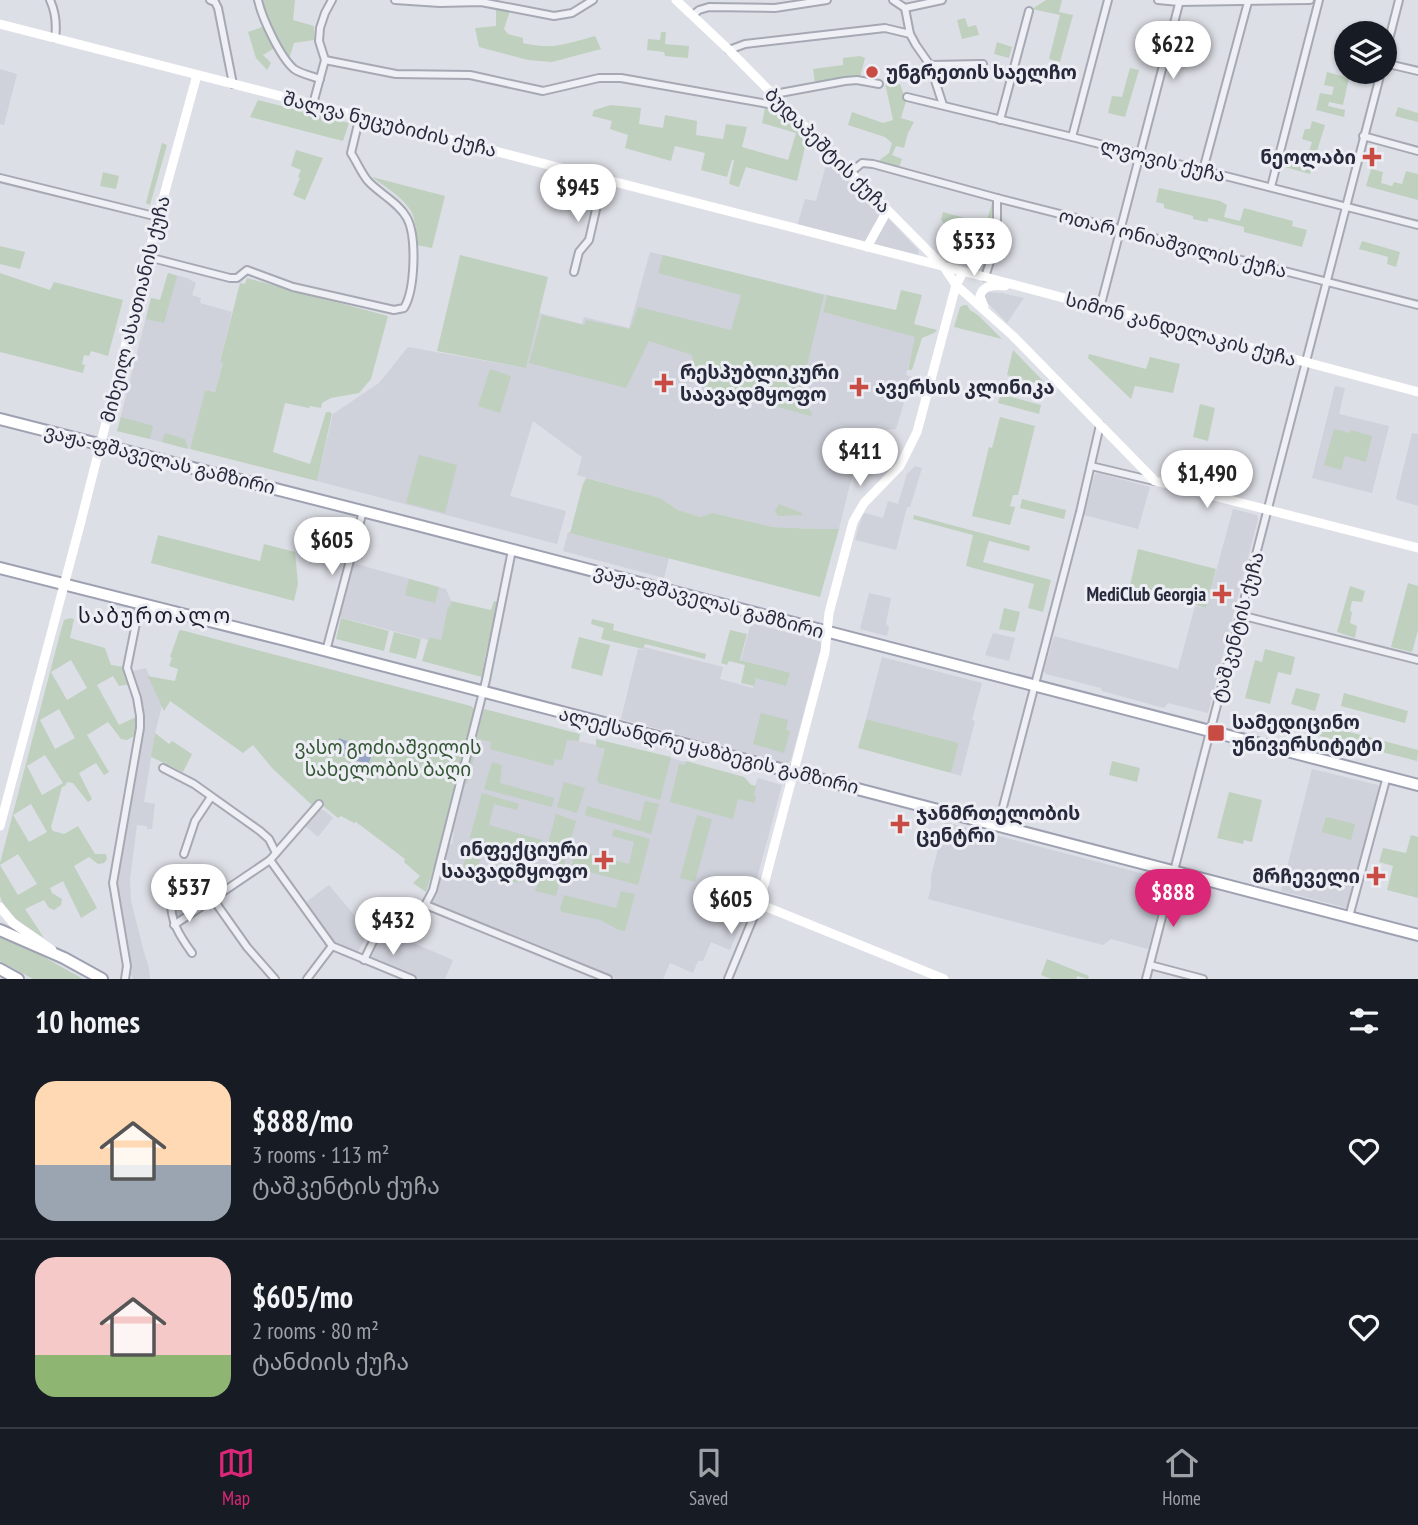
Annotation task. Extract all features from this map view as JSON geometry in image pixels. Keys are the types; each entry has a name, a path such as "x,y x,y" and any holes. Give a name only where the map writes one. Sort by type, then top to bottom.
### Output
{"main road":[{"name":"ბუდაპეშტის ქუჩა","path":"676,0 944,267 956,285 1013,336 1155,481"},
{"name":"შალვა ნუცუბიძის ქუჩა","path":"0,24 944,267"},
{"name":"მიხეილ ასათიანის ქუჩა","path":"0,827 197,75"},
{"path":"867,247 887,211"},
{"name":"სიმონ კანდელაკის ქუჩა","path":"944,267 1418,391"},
{"path":"944,979 759,904 825,652 829,613 853,523 864,503 900,466 917,432 956,285 963,272"},
{"path":"986,311 980,300 983,290 996,285 1017,286"},
{"name":"ვაჟა-ფშაველას გამზირი","path":"0,419 1418,785"},
{"path":"1155,481 1418,548"},
{"name":"ალექსანდრე ყაზბეგის გამზირი","path":"0,568 1418,935"},
{"path":"0,907 13,923"},
{"path":"0,916 64,958"},
{"path":"0,930 64,958 102,979"},
{"path":"0,969 18,979"}],"street":[{"path":"50,0 55,13 55,38"},
{"path":"211,0 218,8 233,84"},
{"path":"258,0 262,16 286,61 296,71 320,79"},
{"path":"313,104 325,60 319,41 320,29 332,0"},
{"path":"396,0 481,2 554,16 572,13 592,1"},
{"path":"693,15 709,7 775,8 827,0"},
{"path":"893,0 905,8 910,34 930,65 943,105"},
{"path":"905,8 942,0"},
{"path":"1072,137 1108,0"},
{"path":"1158,0 1310,0"},
{"path":"1271,187 1319,0"},
{"path":"1394,21 1399,0"},
{"path":"1101,308 1180,1"},
{"path":"1203,170 1248,2"},
{"path":"1000,120 1029,11"},
{"path":"729,50 746,44 885,28 910,34"},
{"path":"325,60 396,74 470,75 543,91 599,78 621,78 785,107"},
{"path":"930,65 983,64"},
{"path":"1397,65 1418,71"},
{"path":"774,96 845,80 878,84"},
{"name":"ტაშკენტის ქუჩა","path":"1146,979 1378,84"},
{"name":"ლვოვის ქუჩა","path":"908,97 1418,225"},
{"path":"148,257 230,278 237,278 247,270 293,287 394,310 404,308 413,275 411,229 401,209 367,180 351,153 362,117"},
{"path":"1363,136 1418,151"},
{"name":"ოთარ ონიაშვილის ქუჩა","path":"850,173 862,163 873,164 1418,305"},
{"path":"0,178 158,217"},
{"path":"573,272 579,252 589,240 603,179"},
{"path":"985,277 997,240 997,198"},
{"path":"998,826 1100,425"},
{"path":"1091,466 1155,481"},
{"path":"327,651 363,511"},
{"path":"364,960 380,926 403,934 409,933 433,890 483,692 512,550"},
{"path":"125,979 127,967 113,883 140,728 141,716 127,667 140,603"},
{"path":"1240,615 1418,660"},
{"path":"163,768 183,777 219,800 270,839 276,853"},
{"path":"1349,917 1387,776"},
{"path":"184,854 192,826 211,797"},
{"path":"174,925 270,860 319,804"},
{"path":"270,860 332,946 412,979"},
{"path":"171,898 174,925 192,953"},
{"path":"213,899 247,947 275,979"},
{"path":"729,979 759,904"},
{"path":"426,905 608,979"},
{"path":"307,979 332,946"},
{"path":"1150,965 1203,979"}],"shaded area":[{"path":"0,69 17,74 4,125 0,124"},
{"path":"828,158 919,251 918,255 797,226 805,199 816,201"},
{"name":"რესპუბლიკური საავადმყოფო","path":"650,252 827,295 823,312 916,337 906,375 916,378 911,397 906,396 896,429 863,431 839,529 772,527 713,513 700,517 678,510 660,498 577,475 582,457 533,421 510,496 566,511 557,544 317,481 333,414 379,383 408,347 526,368 539,313 582,324 584,317 629,328"},
{"path":"168,273 196,283 192,295 201,298 200,303 232,312 215,392 205,390 190,449 117,431 151,298 160,300"},
{"path":"986,292 1024,298 1007,323 983,298"},
{"path":"1335,386 1345,388 1339,414 1389,426 1372,493 1312,478"},
{"path":"1412,433 1418,434 1418,506 1396,498"},
{"path":"915,466 922,468 910,507 907,507 896,550 855,540 865,513 883,518 888,501 898,504 907,474"},
{"path":"1095,474 1150,487 1138,529 1084,515"},
{"path":"1233,509 1257,515 1258,519 1208,713 1168,703 1164,708 1046,674 1044,671 1054,636 1178,669 1195,606 1206,608"},
{"path":"568,532 669,558 664,578 563,551"},
{"path":"353,563 446,589 451,601 441,640 429,637 428,640 339,617"},
{"path":"869,593 891,598 886,623 889,628 887,636 860,629"},
{"path":"751,623 818,640 822,644 788,764 621,719 638,649 643,650 644,647 723,667 720,679 753,688 760,665 741,660"},
{"path":"993,633 1015,638 1009,661 985,655"},
{"path":"882,657 982,683 961,776 951,773 959,743 866,719"},
{"path":"146,668 162,706 144,802 155,804 152,829 137,825 130,879 131,901 150,979 133,979 115,883 141,729 129,672"},
{"name":"ინფექციური საავადმყოფო","path":"484,709 553,727 551,735 622,754 624,746 744,777 755,786 758,778 782,785 752,897 730,950 711,942 703,961 698,961 693,973 670,963 663,979 616,979 431,904 442,876 449,844 452,844 452,831"},
{"path":"1312,769 1378,785 1380,790 1347,908 1281,891"},
{"path":"317,810 324,810 333,818 318,837 304,825"},
{"path":"945,822 1163,879 1166,883 1148,949 1111,939 1103,945 928,899"},
{"path":"177,879 209,899 175,921 174,901"},
{"path":"329,885 369,933 356,954 334,945 305,903"},
{"path":"383,930 453,960 445,979 419,979 371,959"}],"green space":[{"path":"261,0 295,0 293,20 314,26 314,40 294,43 289,59 263,14"},
{"path":"1046,0 1062,0 1059,12 1073,15 1060,62 1049,59 1060,15 1032,9"},
{"path":"496,8 510,11 504,29 508,34 523,38 523,43 551,46 595,36 601,49 552,62 528,60 479,47 475,28 496,26"},
{"path":"965,18 968,27 976,25 979,35 962,39 957,20"},
{"path":"265,26 276,47 263,55 271,63 267,70 256,58 248,32"},
{"path":"661,32 666,32 665,44 689,46 688,58 665,56 664,52 647,50 648,39 660,40"},
{"path":"997,42 1012,47 1009,58 994,54"},
{"path":"843,58 865,58 860,77 815,84 813,69 843,65"},
{"path":"1130,68 1139,70 1125,117 1108,113 1112,96 1122,97"},
{"path":"1327,72 1334,74 1334,84 1348,84 1343,105 1329,102 1328,106 1345,110 1344,117 1316,110 1320,93 1332,95 1334,87 1324,85"},
{"path":"885,83 900,84 906,101 901,118 914,122 904,148 896,146 892,155 902,159 899,167 877,162 889,153 892,143 885,137 848,125 852,112 883,123 893,120"},
{"path":"258,100 349,123 343,141 250,117"},
{"path":"611,105 641,108 639,124 663,128 665,115 697,121 696,135 723,139 726,124 747,127 742,147 788,160 796,133 762,123 765,108 775,109 807,139 797,181 746,167 739,187 729,184 734,160 727,177 701,170 705,153 675,146 671,161 625,148 628,135 610,129 612,121 592,116 594,110"},
{"path":"1398,107 1418,113 1418,122 1395,116"},
{"path":"1312,121 1325,125 1310,174 1285,167 1288,155 1306,160 1312,142 1302,139 1305,129 1310,129"},
{"path":"162,143 167,145 150,205 146,203"},
{"path":"296,150 323,158 305,200 293,195 301,170 291,166"},
{"path":"1371,169 1383,172 1381,183 1392,186 1394,182 1402,184 1406,171 1418,174 1418,200 1366,186"},
{"path":"103,172 119,176 116,189 100,186"},
{"path":"372,177 445,196 432,248 417,245 415,223 408,206"},
{"path":"1159,188 1220,201 1227,205 1224,217 1240,221 1244,208 1293,221 1292,226 1307,230 1302,247 1244,232 1244,227 1209,218 1207,222 1193,219 1193,216 1164,208 1164,204 1156,202"},
{"path":"993,200 990,242 952,232 941,220 943,212 986,224"},
{"path":"1362,241 1400,252 1396,267 1387,264 1388,257 1359,249"},
{"path":"0,246 25,252 20,269 0,264"},
{"path":"460,255 548,277 526,368 437,351"},
{"path":"663,255 824,295 799,398 812,413 811,416 698,385 692,355 649,341 626,388 529,363 542,315 584,325 586,320 630,329 638,307 731,330 741,295 658,273"},
{"path":"0,273 50,290 54,282 123,300 108,356 91,351 89,356 84,355 83,373 0,352"},
{"path":"168,273 177,276 164,323 146,319 151,298 160,300"},
{"path":"247,278 388,316 371,379 359,393 331,398 322,403 321,408 285,403 273,452 310,464 326,412 332,414 317,481 190,449 205,390 215,392 240,283 245,284"},
{"path":"901,290 922,295 914,324 937,330 922,338 912,370 908,370 915,337 823,312 827,295 896,310"},
{"path":"964,305 1002,339 954,327 960,307"},
{"path":"1013,350 1049,387 1007,375"},
{"path":"1089,354 1146,369 1150,357 1180,364 1173,393 1135,386 1131,399 1088,358"},
{"path":"490,369 511,376 500,413 478,406"},
{"path":"1001,394 1041,405 1039,414 998,403"},
{"path":"1200,404 1215,408 1208,441 1193,437"},
{"path":"121,417 153,426 150,439 117,431"},
{"path":"1000,417 1035,426 1018,495 1013,495 1010,506 1015,507 1010,525 972,516 989,447 992,448"},
{"path":"1334,429 1372,436 1366,462 1345,456 1341,470 1324,465"},
{"path":"165,433 185,439 188,449 162,442"},
{"path":"419,455 457,465 445,513 406,503"},
{"path":"586,478 660,498 678,510 700,517 713,513 772,527 839,529 820,597 570,533"},
{"path":"1022,499 1066,510 1064,519 1020,508"},
{"path":"779,504 802,515 778,516 775,511"},
{"path":"914,515 1030,546 1029,551 989,541 983,562 1051,580 1043,612 1028,608 1034,584 966,566 973,535 913,519"},
{"path":"158,535 260,561 264,544 295,552 298,584 294,601 151,563"},
{"path":"1138,549 1216,569 1206,608 1130,586"},
{"path":"409,579 439,587 435,603 405,595"},
{"path":"1408,583 1418,586 1418,630 1412,652 1391,647"},
{"path":"1350,586 1365,591 1362,602 1352,601 1350,623 1357,626 1355,638 1337,632"},
{"path":"451,601 491,610 494,601 498,602 482,677 422,661 429,637 441,640"},
{"path":"1004,608 1020,612 1015,632 999,629"},
{"path":"341,618 389,631 384,651 336,639"},
{"path":"74,619 70,638 105,648 111,665 124,667 130,684 119,686 113,676 97,685 119,725 138,716 136,735 127,740 121,739 108,722 87,735 109,772 104,775 96,763 79,773 92,799 88,802 73,783 67,782 62,787 51,827 53,831 64,834 78,826 95,854 106,854 107,859 98,864 89,857 74,866 97,908 81,918 63,881 50,888 52,893 62,899 61,905 54,910 49,908 44,900 25,909 44,938 7,910 0,896 0,865 0,863 64,620","holes":["71,660 87,688 67,700 51,672","59,709 75,738 55,749 40,720","45,755 63,783 42,795 27,766","31,804 47,832 29,842 13,815","18,854 37,884 18,895 0,865"]},
{"path":"592,619 614,624 613,630 706,654 705,659 645,644 643,649 601,639 604,628 591,624"},
{"name":"ვასო გოძიაშვილის სახელობის ბაღი","path":"181,630 471,706 475,710 450,816 426,892 413,883 420,876 404,862 405,859 356,822 341,816 338,818 318,802 314,807 273,769 253,745 243,753 170,701 164,711 148,676 175,681 178,669 169,666 170,657"},
{"path":"730,630 747,634 740,660 790,673 786,686 756,678 754,686 741,683 745,665 729,661 727,665 721,663"},
{"path":"394,632 421,639 416,659 389,652"},
{"path":"579,637 610,645 602,676 571,668"},
{"path":"1265,649 1295,657 1291,675 1278,672 1270,704 1245,698 1255,660 1262,662"},
{"path":"1296,688 1320,694 1315,711 1291,704"},
{"path":"1344,693 1408,711 1405,723 1341,706"},
{"path":"484,709 580,734 579,741 567,740 562,760 555,759 553,766 490,749 491,742 479,739 467,784 465,783"},
{"path":"761,713 788,720 786,730 790,731 784,753 753,744"},
{"path":"866,719 959,743 951,773 858,748"},
{"path":"1315,723 1418,750 1417,761 1312,734"},
{"path":"155,733 169,744 172,741 192,754 183,772 151,757"},
{"path":"596,739 671,757 660,800 599,783 597,779 605,749 596,747"},
{"path":"686,761 744,777 751,785 756,786 755,803 738,799 733,819 670,802 679,764 685,765"},
{"path":"1112,761 1140,768 1137,782 1109,775"},
{"path":"492,762 502,765 500,783 554,798 552,807 484,789"},
{"path":"564,782 585,788 577,813 557,807"},
{"path":"1229,792 1262,800 1252,842 1244,840 1243,844 1217,838"},
{"path":"482,793 519,804 517,810 494,804 489,825 542,840 538,856 471,839"},
{"path":"645,801 659,804 651,834 585,815 587,806 640,821"},
{"path":"556,814 576,821 564,865 544,858"},
{"path":"697,815 712,819 695,882 680,878"},
{"path":"1326,817 1355,824 1351,840 1322,832"},
{"path":"614,829 650,839 638,885 571,867 576,850 629,864 634,842 612,836"},
{"path":"1411,835 1418,837 1418,898 1387,890 1393,866 1379,862 1383,848 1406,853"},
{"path":"468,850 481,853 478,869 529,884 491,876 490,881 460,871 459,866 463,867"},
{"path":"542,869 561,875 556,896 535,891"},
{"path":"621,891 635,894 625,931 600,920 562,912 560,909 564,895 616,908"},
{"path":"0,936 19,943 83,979 33,979 0,961"},
{"path":"1047,959 1089,976 1088,979 1077,976 1076,979 1051,979 1041,975"}],"water":[{"path":"339,738 373,752 368,765 334,752"}],"place":[{"name":"უნგრეთის საელჩო","path":"872,72"},
{"name":"ნეოლაბი","path":"1372,157"},
{"name":"რესპუბლიკური საავადმყოფო","path":"664,383"},
{"name":"ავერსის კლინიკა","path":"859,387"},
{"name":"MediClub Georgia","path":"1222,594"},
{"name":"სამედიცინო უნივერსიტეტი","path":"1216,733"},
{"name":"ჯანმრთელობის ცენტრი","path":"900,824"},
{"name":"ინფექციური საავადმყოფო","path":"604,860"},
{"name":"მრჩეველი","path":"1376,876"}],"district":[{"name":"საბურთალო","path":"155,616"}]}
